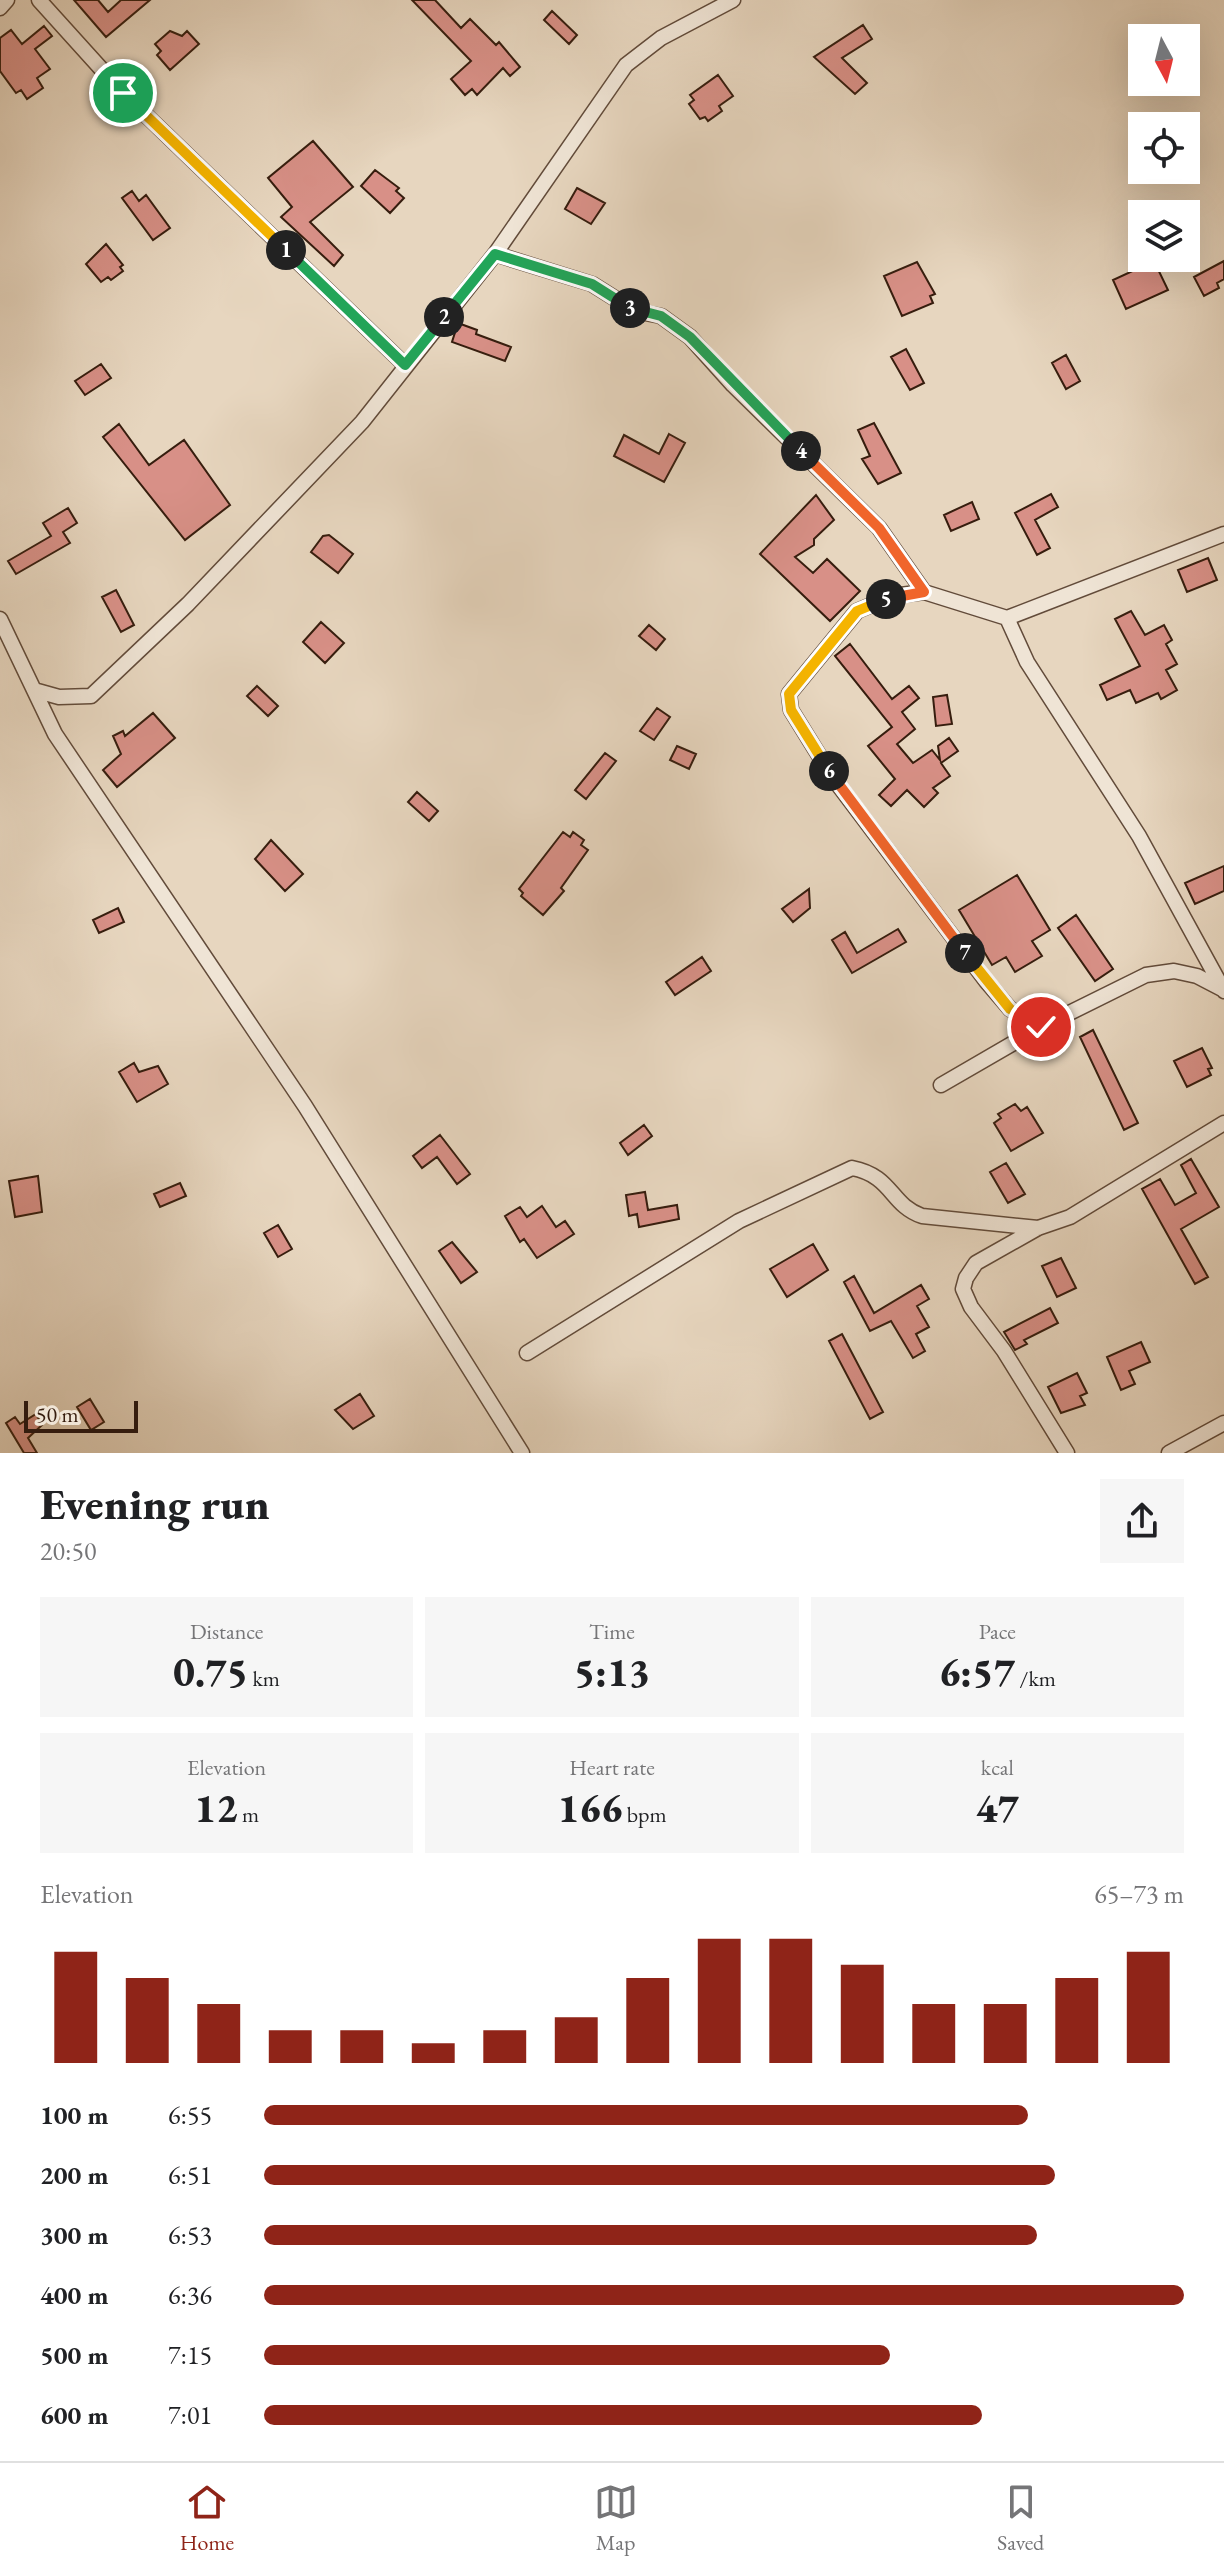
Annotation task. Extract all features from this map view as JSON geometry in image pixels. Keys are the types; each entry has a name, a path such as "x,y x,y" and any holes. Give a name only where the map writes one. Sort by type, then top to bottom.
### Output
{"street":[{"path":"0,8 7,0"},
{"path":"39,0 123,93 405,365"},
{"path":"34,690 59,697 91,696 188,604 362,422 495,254 626,65 661,38 733,0"},
{"path":"495,254 592,284 635,311 661,316 690,337 733,385 879,528 924,592"},
{"path":"1041,1027 1010,1009 986,981 833,778 791,710 789,694 857,611 893,596 924,592 1007,618 1224,534"},
{"path":"1007,618 1027,662 1139,836 1223,990"},
{"path":"0,619 7,652 34,690 55,734 305,1106 522,1453"},
{"path":"941,1085 1041,1027 1146,975 1174,971 1197,976 1223,990"},
{"path":"1067,1453 1004,1351 971,1307 963,1289 976,1263 1038,1228 1070,1217 1224,1123"},
{"path":"527,1353 739,1221 852,1168 871,1172 887,1184 908,1211 922,1216 1038,1228"},
{"path":"1169,1453 1224,1423"}],"building":[{"path":"74,0 98,0 108,12 121,0 150,0 106,37"},
{"path":"412,0 435,0 461,28 470,19 496,45 499,42 520,67 510,76 503,68 477,95 472,89 465,95 451,79 471,61"},
{"path":"552,11 577,35 569,44 544,20"},
{"path":"863,25 872,39 842,58 867,83 855,94 814,57"},
{"path":"44,26 52,36 35,49 50,69 37,78 43,88 27,99 21,90 16,93 0,71 0,38 11,30 22,44"},
{"path":"170,31 182,36 187,31 199,44 170,70 157,55 161,51 155,44"},
{"path":"718,75 733,96 719,106 722,111 708,121 705,117 700,119 689,104 694,100 690,95"},
{"path":"313,141 353,187 310,222 343,255 334,266 281,217 292,207 268,178"},
{"path":"375,170 399,188 396,191 404,198 390,213 361,186"},
{"path":"577,188 605,203 591,224 565,209"},
{"path":"132,191 139,201 146,195 170,228 153,240 122,198"},
{"path":"106,244 123,265 120,267 123,271 111,280 108,277 101,282 86,264"},
{"path":"1224,261 1224,279 1217,283 1219,288 1204,296 1194,277"},
{"path":"917,262 935,294 930,296 933,303 902,316 884,276"},
{"path":"1130,272 1159,272 1168,290 1126,309 1113,280"},
{"path":"458,323 477,330 476,334 511,347 505,361 452,342"},
{"path":"906,349 924,383 910,390 891,357"},
{"path":"1066,355 1080,381 1066,389 1052,363"},
{"path":"101,364 111,378 85,395 75,381"},
{"path":"874,423 901,473 878,484 862,459 870,456 858,430"},
{"path":"119,424 149,465 184,440 230,505 185,540 103,437"},
{"path":"669,434 685,443 664,482 614,456 624,435 659,454"},
{"path":"1051,494 1058,507 1035,520 1050,548 1037,555 1015,513"},
{"path":"816,495 834,520 814,539 814,545 795,557 813,573 827,559 860,591 830,621 760,554"},
{"path":"972,502 979,519 951,531 944,515"},
{"path":"68,508 77,523 63,532 70,543 16,574 8,561 51,536 43,523"},
{"path":"329,535 353,554 338,573 311,552 323,536"},
{"path":"1208,558 1217,580 1187,592 1178,570"},
{"path":"116,590 134,625 121,632 102,597"},
{"path":"1131,611 1145,635 1164,625 1172,640 1166,644 1177,664 1166,670 1177,690 1161,699 1158,693 1136,703 1130,690 1107,700 1100,685 1140,666 1115,619"},
{"path":"321,622 344,643 325,663 303,642"},
{"path":"649,625 665,639 656,650 639,636"},
{"path":"850,644 892,699 909,686 919,698 902,712 915,729 897,744 913,763 932,750 940,760 938,746 949,738 958,751 941,763 950,776 933,788 938,793 924,807 907,790 891,806 879,795 895,779 868,746 892,727 835,656"},
{"path":"257,686 278,706 268,716 247,696"},
{"path":"947,695 952,724 936,726 933,697"},
{"path":"657,708 670,717 654,740 640,731"},
{"path":"153,713 175,738 117,787 103,770 121,754 113,736 123,731 125,736"},
{"path":"677,746 696,754 689,769 670,760"},
{"path":"605,753 616,761 586,799 575,790"},
{"path":"417,792 438,811 429,821 408,802"},
{"path":"563,832 570,837 573,832 584,840 581,845 588,850 561,888 564,891 543,915 521,896 523,893 519,889"},
{"path":"271,840 303,874 285,891 255,859"},
{"path":"1224,866 1224,891 1195,904 1185,883"},
{"path":"1017,875 1050,930 1032,941 1042,956 1015,972 1006,957 992,965 959,910"},
{"path":"809,889 810,908 793,922 782,909"},
{"path":"118,908 124,922 99,933 93,920"},
{"path":"1076,915 1113,969 1095,981 1058,928"},
{"path":"898,929 906,942 852,973 832,940 845,932 857,953"},
{"path":"702,957 711,971 675,995 666,982"},
{"path":"1093,1030 1138,1123 1124,1130 1080,1037"},
{"path":"1202,1048 1212,1068 1208,1069 1211,1075 1187,1087 1174,1061"},
{"path":"134,1063 139,1072 158,1066 168,1084 137,1102 119,1072"},
{"path":"1015,1104 1021,1111 1027,1107 1043,1133 1011,1151 994,1123 1001,1118 998,1114"},
{"path":"644,1125 652,1136 628,1155 620,1143"},
{"path":"440,1135 470,1174 457,1184 437,1157 422,1168 413,1156"},
{"path":"1191,1159 1219,1207 1181,1229 1208,1277 1195,1284 1142,1189 1160,1179 1175,1205 1196,1193 1181,1165"},
{"path":"1006,1163 1025,1194 1008,1203 990,1172"},
{"path":"38,1176 42,1212 15,1217 9,1181"},
{"path":"180,1183 186,1196 160,1207 154,1194"},
{"path":"645,1192 648,1210 677,1205 679,1219 639,1227 637,1214 629,1216 626,1195"},
{"path":"542,1206 556,1227 565,1221 574,1234 537,1258 524,1239 520,1242 505,1216 520,1207 527,1217"},
{"path":"278,1225 292,1249 278,1257 264,1233"},
{"path":"452,1242 477,1272 461,1283 439,1251"},
{"path":"813,1244 828,1270 787,1297 770,1269"},
{"path":"1061,1258 1076,1288 1057,1297 1042,1266"},
{"path":"854,1276 874,1313 921,1285 929,1299 917,1306 929,1327 916,1334 925,1351 913,1358 891,1321 870,1331 844,1282"},
{"path":"1050,1308 1058,1323 1024,1340 1027,1344 1015,1350 1004,1332"},
{"path":"842,1334 883,1412 870,1419 829,1341"},
{"path":"1141,1342 1150,1362 1129,1371 1135,1384 1121,1390 1107,1357"},
{"path":"1077,1373 1087,1393 1080,1396 1085,1405 1061,1413 1048,1387"},
{"path":"360,1394 374,1416 353,1429 335,1410"},
{"path":"90,1399 104,1422 91,1430 77,1407"},
{"path":"36,1414 42,1425 28,1438 37,1453 24,1453 6,1423 15,1417 20,1424"}],"route":[{"path":"123,93 405,365 495,254 592,284 635,311 661,316 690,337 733,385 879,528 924,592 893,596 857,611 789,694 791,710 833,778 986,981 1010,1009 1041,1027"}]}
